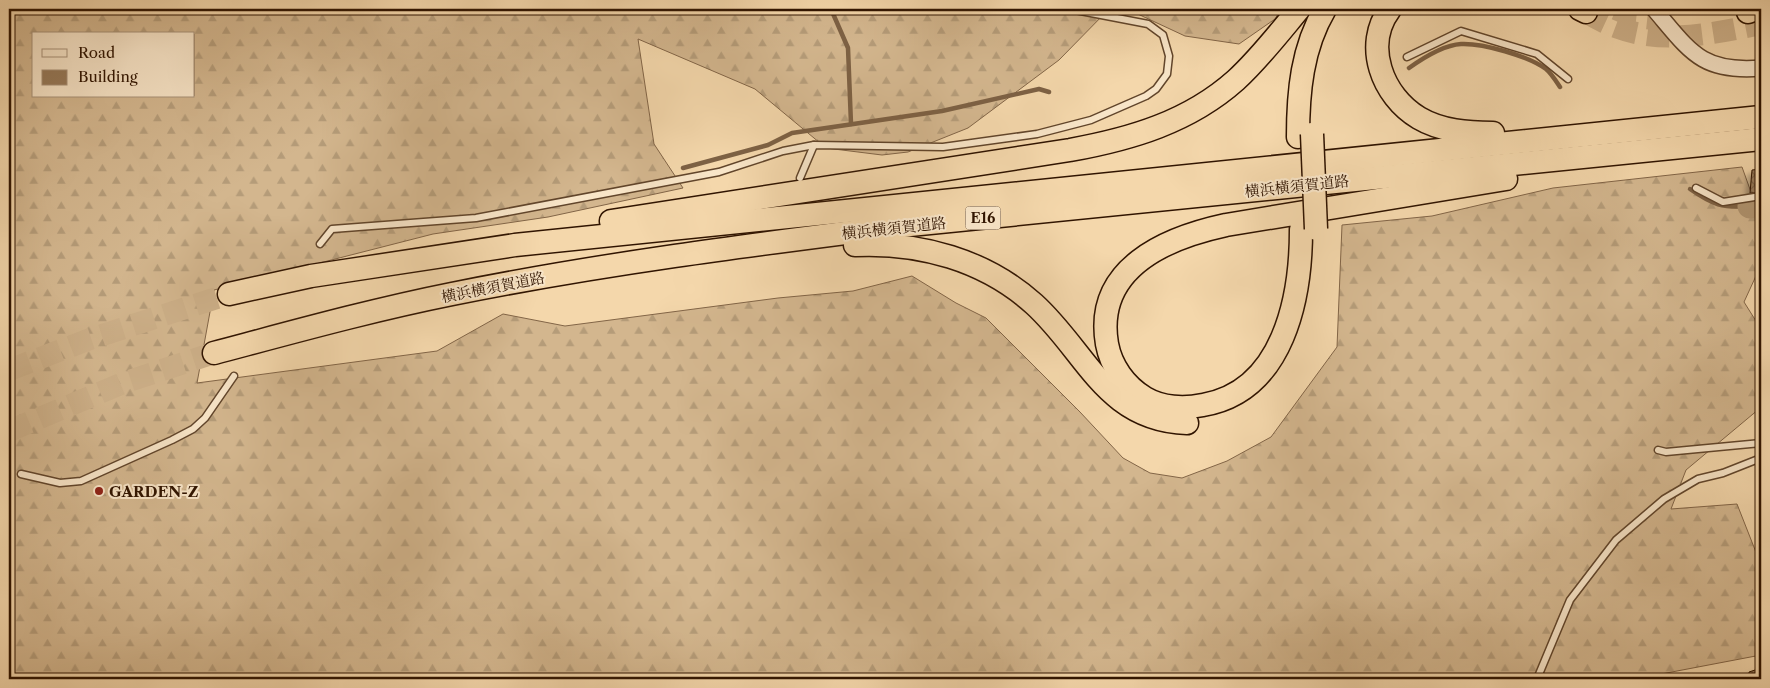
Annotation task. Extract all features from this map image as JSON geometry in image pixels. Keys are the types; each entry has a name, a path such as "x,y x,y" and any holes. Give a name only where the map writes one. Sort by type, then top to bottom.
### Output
{"highway":[{"path":"394,262 670,211 1070,150 1121,140 1166,124 1222,92 1248,68 1299,9"},
{"path":"1325,9 1311,36 1299,97 1305,136 1308,229 1298,289 1288,325 1272,356 1249,384 1213,404 1179,408 1151,401 1129,385 1114,366 1107,342 1105,322 1113,295 1125,276 1146,256 1186,234 1275,216 1712,144"},
{"path":"1305,136 1320,60 1332,25 1342,9"},
{"path":"1390,9 1380,26 1378,39 1379,66 1389,90 1407,110 1435,125 1468,133 1516,134 1761,116"},
{"name":"横浜横須賀道路","path":"229,294 311,276 394,262 639,232 1761,116"},
{"name":"横浜横須賀道路","path":"214,353 362,314 486,287 590,269 900,226 1761,139"},
{"path":"486,287 842,246 886,244 905,246 968,263 1007,283 1036,306 1096,376 1128,407 1155,419 1188,423 1207,420 1246,404 1264,389 1289,357 1305,320 1310,300 1316,254 1308,229"}],"street":[{"path":"1654,9 1686,46 1701,59 1730,68 1761,68"}],"lane":[{"path":"320,244 332,229 476,218 719,172 783,150 814,145 943,147 1038,134 1091,120 1146,96 1156,89 1167,74 1169,56 1163,35 1148,24 1070,9"},
{"path":"1407,57 1461,31 1537,54 1568,79"},
{"path":"800,178 814,145"},
{"path":"1696,188 1723,202 1761,196"},
{"path":"21,474 60,483 81,481 172,440 194,429 206,418 234,376"},
{"path":"1658,450 1666,452 1761,443"},
{"path":"1537,679 1570,600 1616,540 1664,499 1698,479 1723,474 1761,458"}],"green space":[{"path":"9,9 1109,9 1059,60 968,128 908,152 882,155 826,148 755,89 638,39 654,144 683,188 548,217 433,234 214,290 197,383 437,351 503,314 565,326 778,298 853,291 912,276 956,303 986,318 1123,458 1150,473 1182,478 1227,461 1271,437 1337,347 1342,225 1432,216 1553,188 1742,167 1761,220 1761,265 1744,302 1761,329 1761,401 1759,409 1686,470 1671,509 1737,504 1761,565 1761,655 1656,675 1656,679 9,679"},
{"path":"1127,9 1281,9 1275,19 1239,44 1185,36"}],"building":[{"path":"1761,169 1761,193 1750,193 1752,170"},
{"path":"1761,668 1761,679 1737,679 1749,675 1749,672"}],"waterway":[{"path":"831,9 848,48 851,124"},
{"path":"1409,68 1440,49 1454,45 1470,44 1505,51 1528,59 1548,71 1560,87"},
{"path":"683,168 768,145 792,133 942,111 1039,89 1049,92"},
{"path":"1690,189 1705,199 1725,206 1750,206"},
{"path":"1750,206 1761,204"}],"tunnel":[{"path":"1616,9 1635,17 1680,22"},
{"path":"1586,12 1627,31 1648,35 1690,36 1756,25"},
{"path":"9,370 90,339 229,294"},
{"path":"9,431 123,383 214,353"}],"place":[{"name":"GARDEN-Z","path":"99,491"}]}
